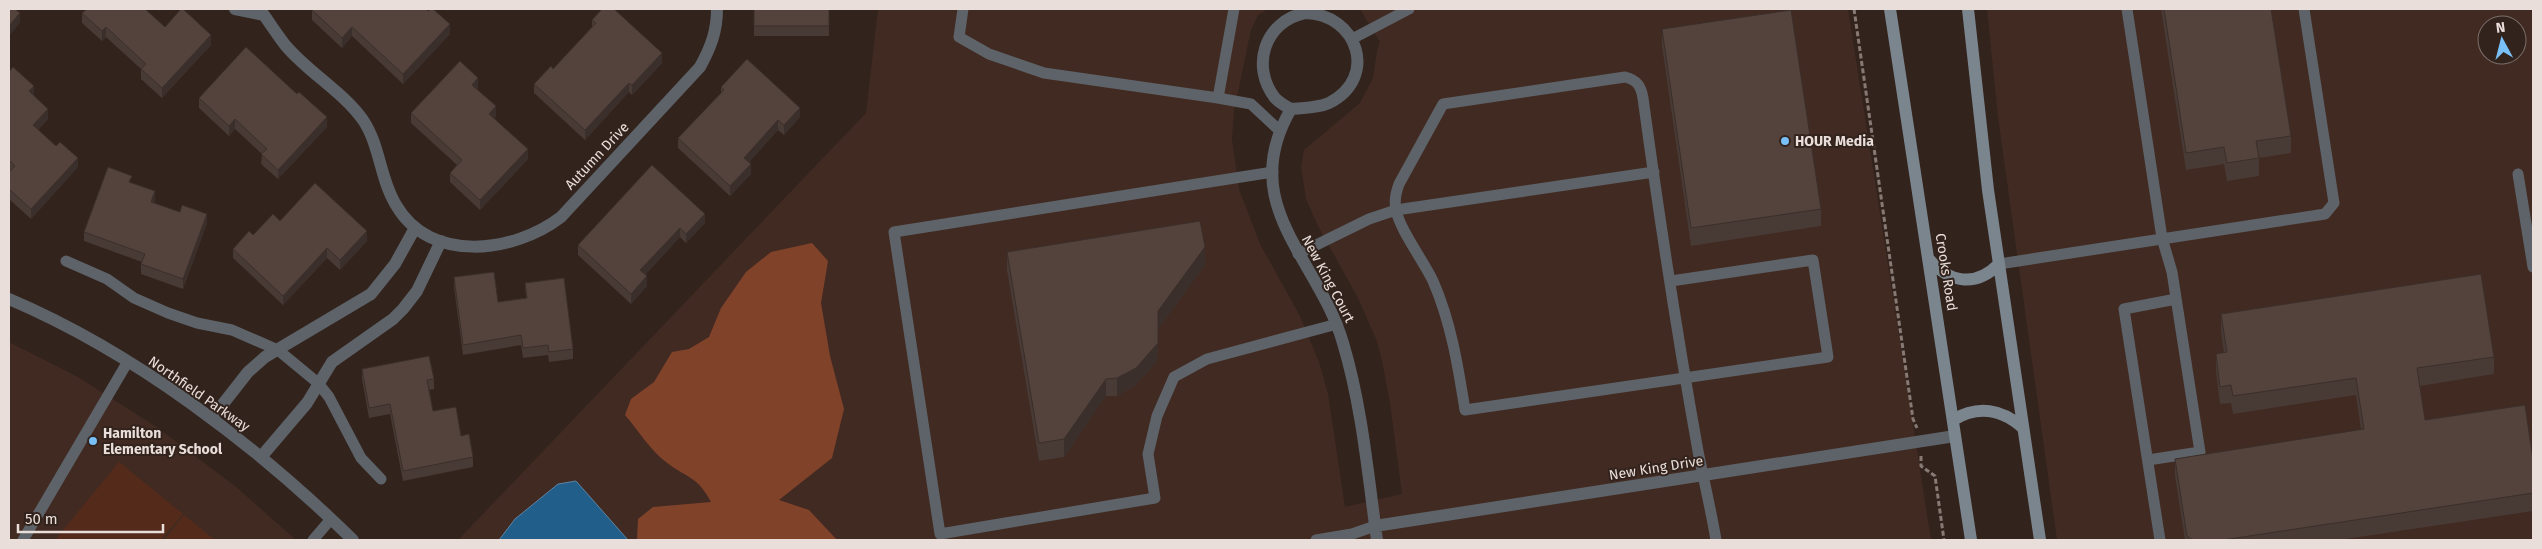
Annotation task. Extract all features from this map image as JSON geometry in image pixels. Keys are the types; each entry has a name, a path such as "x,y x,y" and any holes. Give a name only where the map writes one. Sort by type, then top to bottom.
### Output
{"main road":[{"name":"Crooks Road","path":"1890,9 1971,540"},
{"path":"1968,9 1999,264 2040,540"},
{"path":"1928,258 1938,270 1947,276 1970,280 1986,275 1999,264"},
{"path":"1953,420 1964,414 1988,410 2002,413 2023,428"}],"street":[{"path":"212,418 248,372 265,357 371,294 421,231 396,205 364,122 339,94 287,46 266,12 235,9"},
{"name":"Autumn Drive","path":"421,231 441,241 458,246 478,247 520,240 544,230 561,217 700,67 711,48 717,9"},
{"path":"1305,13 1314,13 1338,22 1352,39 1357,54 1358,66 1349,87 1340,96 1327,104 1291,109 1276,100 1268,88 1263,70 1263,54 1267,40 1274,29 1287,18 1305,13"},
{"name":"New King Court","path":"1291,109 1279,130 1273,172 1279,212 1298,254 1337,324 1352,380 1375,526"},
{"path":"261,457 302,410 332,362 393,319 403,309 417,291 441,241"},
{"name":"Northfield Parkway","path":"9,299 65,327 127,363 212,418 261,457 353,540"},
{"name":"New King Drive","path":"1375,526 1955,436"},
{"path":"1375,526 1377,540"}],"lane":[{"path":"963,9 959,37 989,54 1044,73 1251,104 1279,130"},
{"path":"1218,98 1234,9"},
{"path":"1352,39 1408,9"},
{"path":"2127,9 2162,238 2172,272 2200,452 2148,460"},
{"path":"1999,264 2325,214 2334,203 2304,9"},
{"path":"1671,281 1813,260 1828,357 1686,379 1465,410 1451,335 1443,307 1433,281 1396,210 1395,196 1399,184 1443,104 1625,77 1634,79 1641,88 1686,379 1716,540"},
{"path":"1273,172 894,232 940,534 1155,498 1148,454 1156,416 1174,377 1207,359 1337,324"},
{"path":"1298,254 1361,223 1396,210 1654,172"},
{"path":"2518,174 2533,266"},
{"path":"66,261 107,279 134,298 168,313 197,323 232,330 278,350 318,383 329,397 361,458 382,479"},
{"path":"2160,540 2124,308 2176,299"},
{"path":"23,540 127,363"},
{"path":"313,540 331,519"},
{"path":"1316,540 1352,534 1375,526"}],"path":[{"path":"1854,9 1912,410 1916,422"},
{"path":"1921,462 1921,466 1935,476 1944,540"}],"shaded area":[{"path":"878,9 1268,9 1258,15 1251,30 1234,111 1232,139 1239,189 1260,244 1300,316 1319,362 1328,394 1345,507 1402,494 1390,403 1376,339 1358,298 1318,226 1306,199 1301,166 1304,150 1360,103 1373,78 1380,42 1360,9 1848,9 1931,540 458,540 866,113"},
{"path":"1987,9 2533,9 2533,540 2057,540 1998,117"},
{"path":"812,243 828,261 821,303 830,356 844,409 832,458 779,500 809,510 837,540 637,540 638,519 653,507 711,502 696,482 660,457 644,440 625,415 631,399 654,382 672,352 689,349 709,337 721,308 746,272 771,252"},
{"name":"Hamilton Elementary School","path":"9,342 78,377 158,428 235,486 296,540 9,540"},
{"path":"119,462 183,514 161,540 55,540"},
{"path":"184,515 215,540 164,540"}],"water":[{"path":"576,481 628,540 499,540 515,519 558,484"}],"building":[{"path":"9,9 15,9 20,13 9,26"},
{"path":"87,9 145,9 165,27 183,9 211,35 162,88 141,69 146,64 106,27 102,31 82,13"},
{"path":"426,9 428,11 433,9 450,24 403,74 352,27 342,38 312,10"},
{"path":"602,9 614,9 662,53 632,85 629,83 585,130 534,84 551,66 553,69 596,23 592,20"},
{"path":"754,9 829,9 829,26 754,26"},
{"path":"2164,9 2271,9 2291,136 2256,141 2259,158 2227,163 2224,147 2186,153"},
{"path":"1791,10 1821,209 1691,228 1662,29"},
{"path":"246,47 297,94 299,92 327,117 278,170 261,154 267,149 235,119 229,126 199,98"},
{"path":"747,59 800,108 784,125 778,120 744,158 751,164 730,186 678,138 724,90 721,87"},
{"path":"460,61 478,78 472,85 496,106 489,114 528,149 480,200 450,173 462,160 411,113"},
{"path":"13,67 34,86 29,91 48,109 33,125 56,146 60,142 78,158 31,209 9,189 9,172 15,166 9,160 9,72"},
{"path":"652,165 705,214 686,234 680,228 640,270 647,276 631,294 578,245"},
{"path":"108,167 132,176 129,182 155,191 151,202 180,212 182,205 207,214 183,279 141,264 145,254 84,232"},
{"path":"315,183 367,231 340,260 327,248 283,296 233,249 249,231 253,235 273,214 280,221"},
{"path":"1200,221 1205,247 1158,311 1158,343 1136,368 1117,378 1106,379 1064,439 1039,443 1007,252"},
{"path":"494,272 498,302 527,298 525,283 564,278 573,349 549,352 548,345 523,348 521,335 463,345 454,277"},
{"path":"2481,274 2494,357 2417,368 2425,420 2525,405 2533,460 2533,493 2223,540 2193,540 2187,536 2175,459 2364,429 2356,378 2233,396 2231,385 2220,387 2216,354 2227,352 2221,314"},
{"path":"429,356 434,379 427,380 433,411 456,407 461,436 469,434 473,457 403,471 390,404 369,408 362,369"}],"place":[{"name":"HOUR Media","path":"1785,141"},
{"name":"Hamilton Elementary School","path":"93,441"}]}
